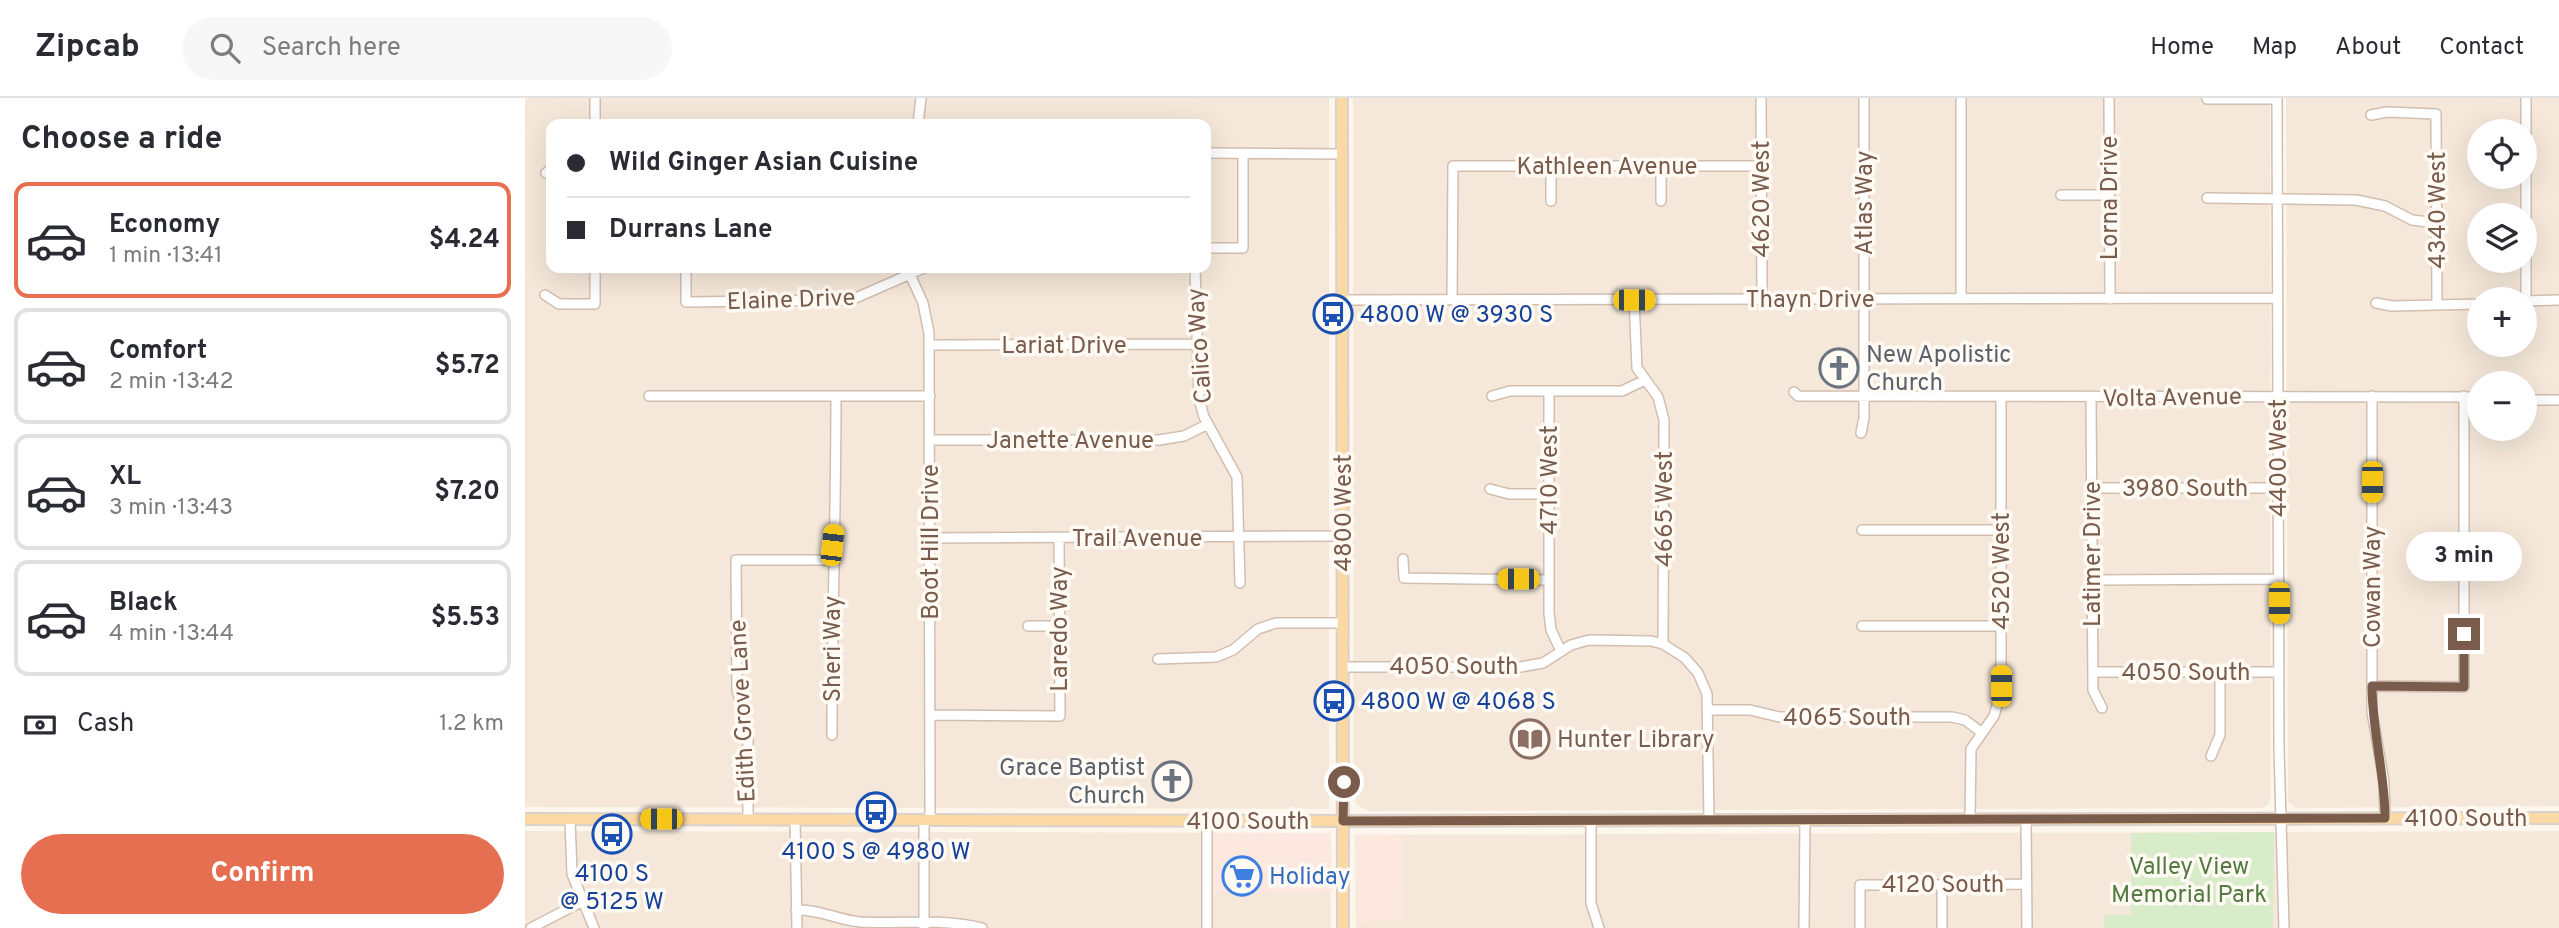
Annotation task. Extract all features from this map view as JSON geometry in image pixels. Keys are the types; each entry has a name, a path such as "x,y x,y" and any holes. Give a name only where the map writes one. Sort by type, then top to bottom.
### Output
{"main road":[{"name":"4800 West","path":"1342,98 1343,928"},
{"name":"4100 South","path":"525,819 1343,821 2559,818"}],"street":[{"path":"594,98 595,119"},
{"path":"919,119 921,98"},
{"name":"4620 West","path":"1761,98 1762,299"},
{"name":"Atlas Way","path":"1861,433 1864,396 1864,98"},
{"path":"1961,98 1961,299"},
{"name":"Lorna Drive","path":"2109,98 2110,299"},
{"path":"2526,98 2526,287"},
{"path":"2207,99 2277,99"},
{"name":"4400 West","path":"2277,99 2280,818 2284,928"},
{"name":"4340 West","path":"2371,115 2387,112 2436,114 2437,305"},
{"path":"1211,153 1342,154"},
{"path":"1211,248 1243,248 1243,154"},
{"name":"Kathleen Avenue","path":"1452,300 1453,166 1761,166"},
{"path":"1551,166 1552,201"},
{"path":"1661,166 1661,201"},
{"path":"2061,195 2109,195"},
{"path":"2207,198 2370,202 2411,220 2437,223"},
{"path":"545,295 559,304 596,304 595,273"},
{"name":"Elaine Drive","path":"686,273 686,302 845,301 870,295 905,273"},
{"name":"Boot Hill Drive","path":"909,273 926,313 930,345 930,715 925,925"},
{"name":"Calico Way","path":"1195,273 1199,399 1207,424 1231,460 1237,477 1240,583"},
{"name":"Thayn Drive","path":"1343,300 2278,298"},
{"name":"4665 West","path":"1634,300 1635,362 1658,397 1664,420 1663,644"},
{"path":"2537,301 2559,300"},
{"path":"2376,303 2467,304"},
{"name":"Lariat Drive","path":"930,345 1199,344"},
{"path":"1492,396 1510,391 1627,391 1645,380"},
{"name":"4710 West","path":"1549,391 1551,630 1561,651"},
{"name":"Volta Avenue","path":"1794,392 1798,396 2467,396"},
{"path":"649,396 930,396"},
{"name":"Sheri Way","path":"832,735 831,560 836,512 835,396"},
{"name":"Cowan Way","path":"2372,396 2372,686 2374,732 2383,771 2385,818"},
{"path":"2372,686 2464,687 2464,396"},
{"name":"4520 West","path":"1969,819 1970,754 1981,732 1994,716 2000,699 2001,397"},
{"name":"Latimer Drive","path":"2091,397 2093,672 2094,694 2102,708"},
{"path":"2537,400 2559,400"},
{"name":"Janette Avenue","path":"930,440 1159,440 1178,438 1207,424"},
{"name":"3980 South","path":"2091,488 2278,488"},
{"path":"1490,489 1509,494 1549,494"},
{"path":"1862,530 2001,530"},
{"name":"Trail Avenue","path":"930,538 1343,536"},
{"name":"Laredo Way","path":"930,715 1060,716 1059,538"},
{"path":"1403,559 1404,578 1549,580"},
{"name":"Edith Grove Lane","path":"748,820 748,734 736,686 736,560 831,560"},
{"path":"2092,580 2279,579"},
{"path":"1158,659 1216,657 1233,649 1258,629 1276,623 1343,623"},
{"path":"1028,626 1059,626"},
{"path":"1862,626 2001,626"},
{"name":"4050 South","path":"1343,667 1520,667 1543,663 1561,651 1589,640 1637,640 1663,644"},
{"path":"1663,644 1693,666 1707,694 1709,820"},
{"name":"4050 South","path":"2093,672 2279,672"},
{"path":"2211,755 2220,735 2220,672"},
{"name":"4065 South","path":"1709,710 1750,710 1779,718 1952,717 1965,720 1981,732"},
{"path":"570,819 571,868 594,928"},
{"path":"2026,819 2027,928"},
{"path":"795,820 797,928"},
{"path":"1591,820 1591,903 1599,928"},
{"path":"1804,928 1805,820"},
{"path":"1207,821 1207,928"},
{"path":"1942,884 1942,928"},
{"name":"4120 South","path":"1860,928 1860,885 2026,884"},
{"path":"531,928 583,901"},
{"path":"796,910 816,910 858,922 982,928"}],"shaded area":[{"path":"525,98 1329,98 1329,809 525,807"},
{"path":"1353,98 2270,98 2271,796 2268,805 2261,808 1369,811 1357,805 1353,793"},
{"path":"2286,98 2559,98 2559,806 2296,808 2288,802"},
{"path":"525,831 1330,833 1331,928 525,928"},
{"path":"2559,831 2559,928 1356,928 1355,835"},
{"path":"1212,833 1331,833 1332,892 1212,893"},
{"path":"1403,834 1404,921 1357,922 1356,835"}],"green space":[{"name":"Valley View Memorial Park","path":"2274,832 2273,928 2104,928 2104,915 2131,915 2131,833"}],"place":[{"name":"4800 W @ 3930 S","path":"1333,314"},
{"name":"New Apolistic Church","path":"1839,368"},
{"name":"4800 W @ 4068 S","path":"1334,701"},
{"name":"Hunter Library","path":"1530,739"},
{"name":"Grace Baptist Church","path":"1172,781"},
{"name":"4100 S @ 4980 W","path":"876,812"},
{"name":"4100 S @ 5125 W","path":"612,834"},
{"name":"Holiday","path":"1242,876"}],"route":[{"path":"1344,782 1343,821 2385,818 2383,771 2374,732 2372,686 2464,687 2464,634"}]}
